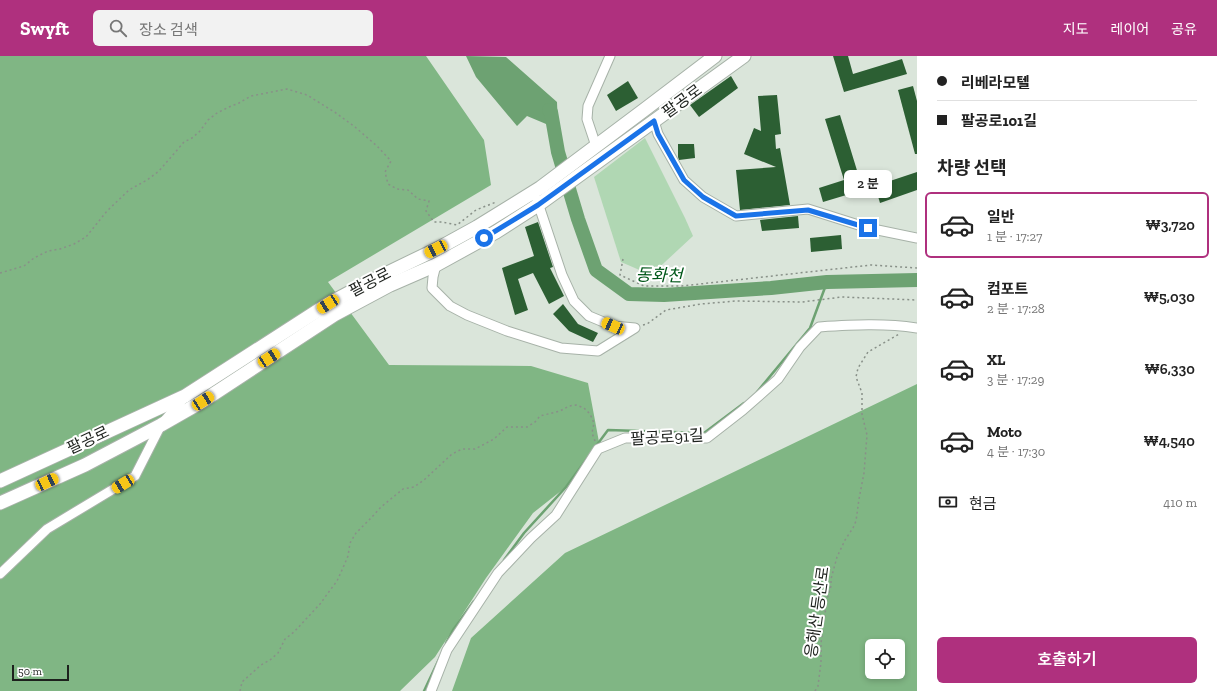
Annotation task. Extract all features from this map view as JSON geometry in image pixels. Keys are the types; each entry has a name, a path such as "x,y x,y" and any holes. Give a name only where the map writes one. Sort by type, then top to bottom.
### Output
{"main road":[{"name":"팔공로","path":"0,481 185,396 328,304 471,231 534,192 715,56"},
{"name":"팔공로","path":"0,503 85,465 161,425 203,401 334,315 390,285 436,265 496,232 582,174 744,56"}],"street":[{"path":"596,146 588,119 588,106 610,56"},
{"path":"654,121 658,134 684,180 703,197 736,216 808,210 868,228 917,238"},
{"path":"534,192 562,276 574,301 590,316 613,326 635,328"},
{"path":"436,265 432,288 450,306 467,315 507,331 561,348 598,350 635,328"},
{"name":"팔공로91길","path":"431,691 447,650 498,573 531,538 556,515 598,449 624,438 707,438 743,410 778,379 800,347 819,327 873,324 917,328"},
{"path":"0,574 47,528 135,476 161,425 185,396"}],"path":[{"path":"0,273 24,266 34,258 48,251 74,244 86,237 107,210 124,194 147,180 159,170 184,142 192,138 200,131 208,120 251,96 286,88 307,94 336,113 365,135 391,161 386,172 388,184 397,189 408,190 418,199 429,201 426,211 434,222 457,225 476,210 500,201"},
{"path":"623,259 620,275 644,286 682,286 871,265 917,268"},
{"path":"635,328 647,324 666,310 701,304 736,301 802,302 842,297 917,300"},
{"name":"응해산 등산로","path":"815,691 818,686 821,662 821,643 831,579 837,557 856,521 864,473 867,435 862,414 862,393 856,377 858,368 868,352 898,335 905,326"},
{"path":"240,691 242,682 261,665 278,653 285,640 320,604 337,581 348,556 350,543 356,532 394,496 403,489 414,487 419,484 452,454 462,449 475,449 494,439 507,427 527,427 535,422 540,416 576,405 584,408 590,414 594,424 592,432 594,439"}],"shaded area":[{"path":"0,56 426,56 484,140 491,185 328,282 389,365 531,366 588,383 599,442 566,487 533,513 486,578 435,657 400,691 0,691"},
{"path":"466,56 506,57 557,102 558,129 527,116 517,126 476,77"},
{"path":"645,138 693,236 651,275 621,262 594,177"},
{"path":"917,384 917,691 452,691 471,638 565,553"}],"building":[{"path":"833,56 848,56 853,74 902,59 907,74 844,92"},
{"path":"731,76 738,88 699,117 690,105"},
{"path":"628,81 638,98 616,111 607,95"},
{"path":"913,86 917,101 917,154 915,154 898,90"},
{"path":"777,95 781,134 775,135 776,149 780,148 790,205 740,210 736,170 776,167 744,154 754,128 761,131 758,96"},
{"path":"840,115 863,190 823,202 819,188 844,180 825,119"},
{"path":"678,144 694,144 695,158 679,160"},
{"path":"917,172 917,190 880,203 875,186"},
{"path":"798,216 799,228 762,231 760,220"},
{"path":"538,222 553,267 550,268 564,296 549,304 533,273 518,279 528,310 515,315 502,268 534,256 525,227"},
{"path":"841,235 842,249 811,252 810,238"},
{"path":"563,304 578,324 598,333 593,342 569,331 553,314"}],"waterway":[{"name":"동화천","path":"549,110 551,112 558,152 578,219 596,270 629,294 664,295 771,288 827,282 917,280"},
{"path":"757,392 810,328 827,282"},
{"path":"596,446 608,430 704,433 744,403"},
{"path":"504,560 524,533 566,487 588,457"},
{"path":"446,643 453,630 474,601"},
{"path":"424,691 440,657"}],"route":[{"path":"484,238 538,205 654,121 658,134 684,180 703,197 736,216 808,210 868,228"}]}
